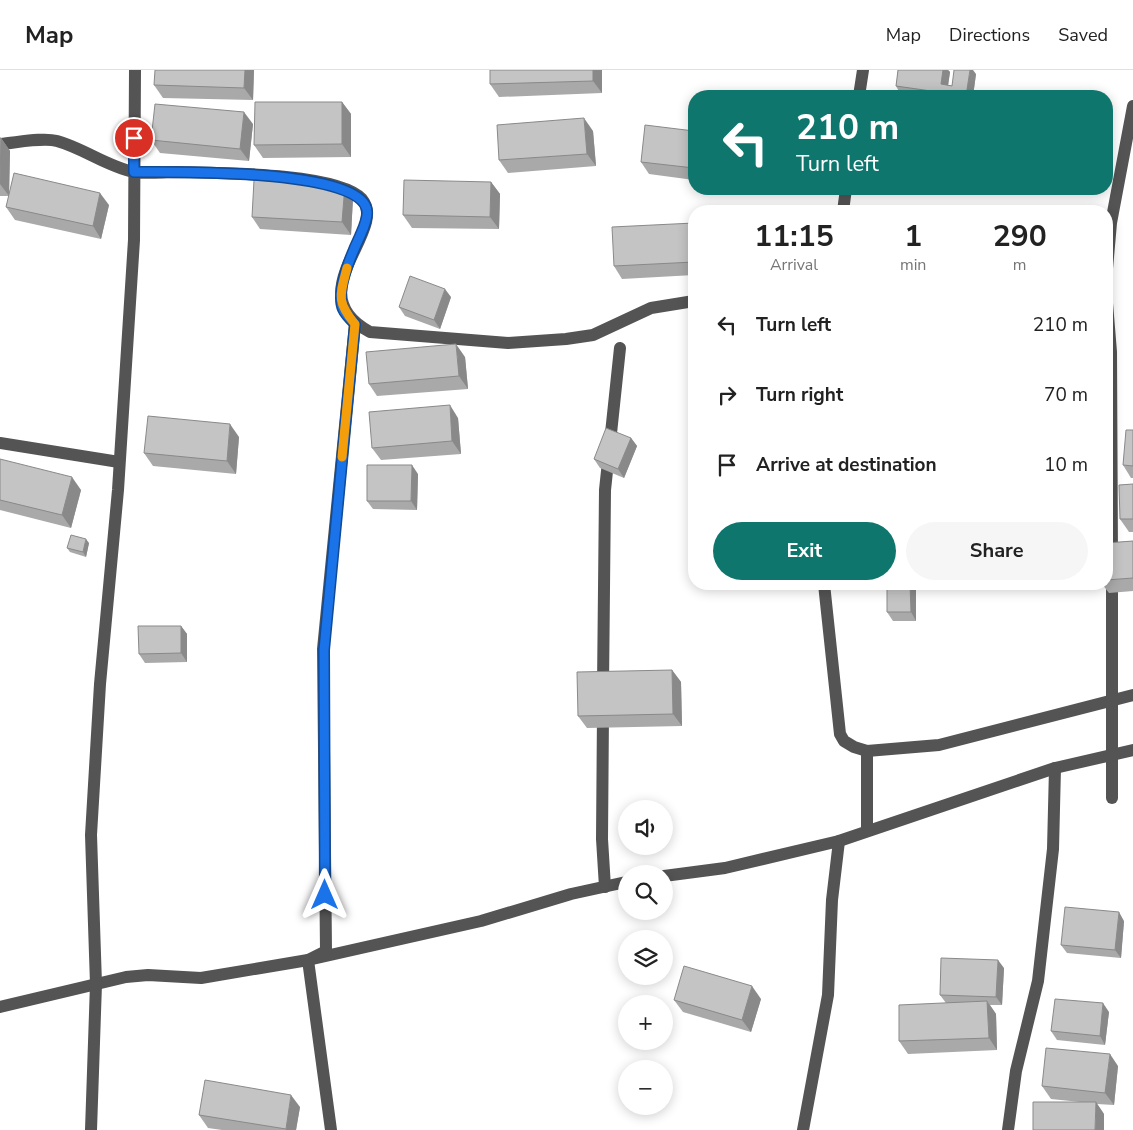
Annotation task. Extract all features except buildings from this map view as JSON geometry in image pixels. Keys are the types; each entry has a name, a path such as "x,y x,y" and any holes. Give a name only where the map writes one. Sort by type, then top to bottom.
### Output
{"street":[{"path":"91,1130 96,984 91,835 100,684 119,462 134,240 135,70"},
{"path":"860,90 863,70"},
{"path":"1113,212 1133,106"},
{"path":"0,144 55,140 134,172 282,177 322,182 346,190 361,199 367,210 365,224 351,255 341,291 342,309 355,324 370,332 508,343 593,335 651,308 688,302"},
{"path":"308,960 326,951 324,650 355,324"},
{"path":"605,887 602,838 605,490 620,348"},
{"path":"0,442 119,462"},
{"path":"825,590 840,734 854,747 867,751 939,745 1133,696"},
{"path":"1104,590 1112,798"},
{"path":"1112,590 1112,798"},
{"path":"1109,702 1112,798"},
{"path":"1109,702 1114,754"},
{"path":"673,875 725,868 839,841 1054,768 1133,750"},
{"path":"867,751 867,831"},
{"path":"1008,1130 1016,1071 1038,981 1053,849 1054,768"},
{"path":"803,1130 828,995 832,900 839,841"},
{"path":"0,1007 126,977 148,975 200,978 308,960 481,921 618,884"},
{"path":"308,960 331,1130"}],"slow traffic":[{"path":"342,457 355,324 342,309 341,291 347,268"}],"route":[{"path":"134,138 134,172 282,177 322,182 346,190 361,199 367,210 365,224 351,255 341,291 342,309 355,324 324,650 325,895"}]}
